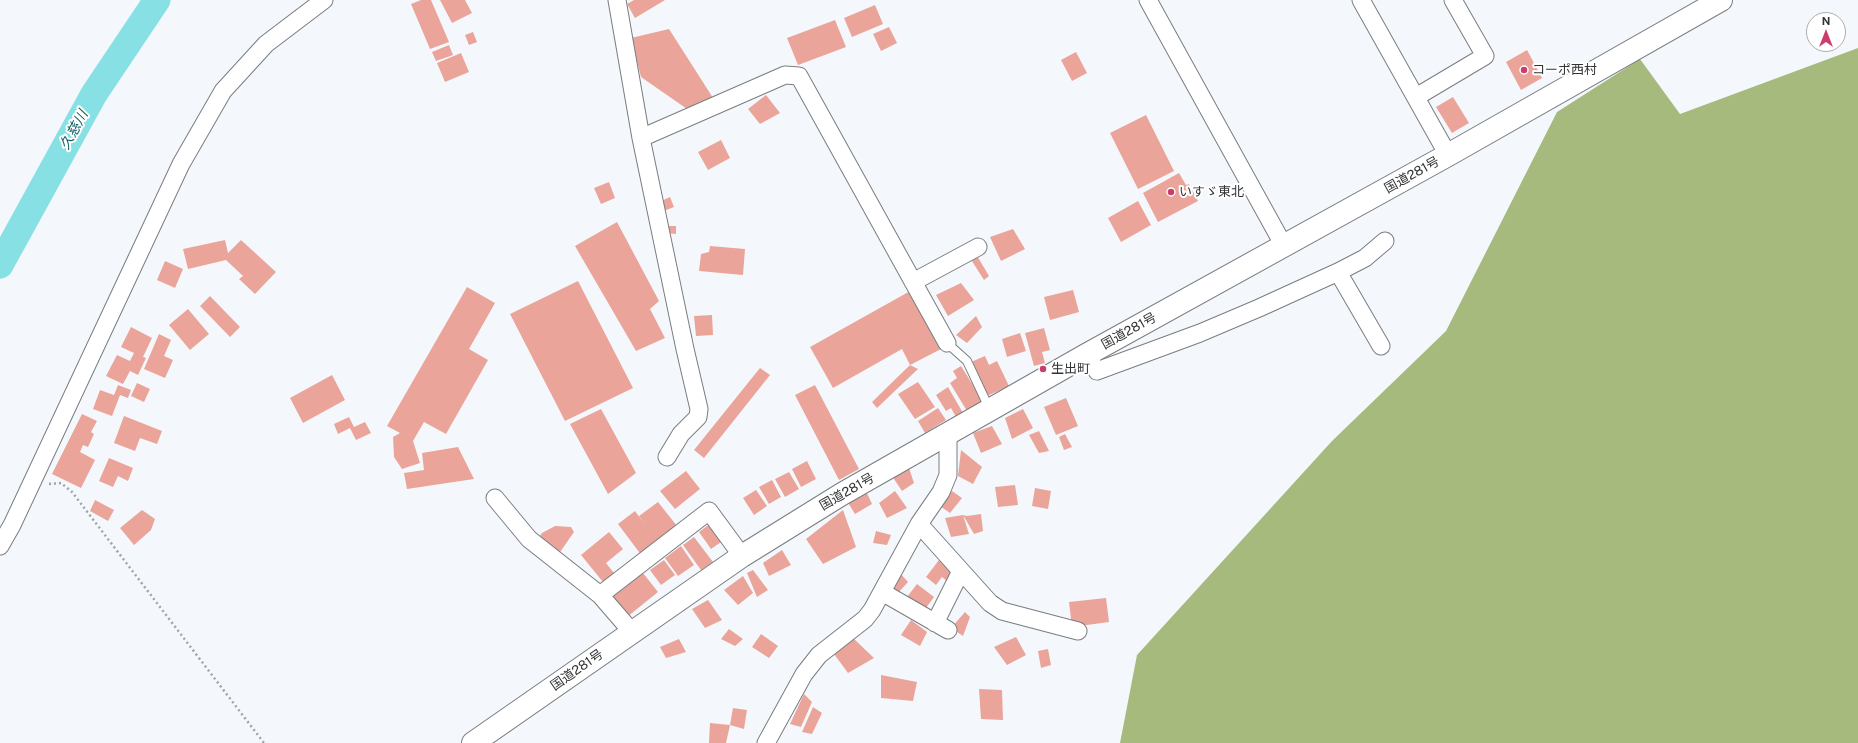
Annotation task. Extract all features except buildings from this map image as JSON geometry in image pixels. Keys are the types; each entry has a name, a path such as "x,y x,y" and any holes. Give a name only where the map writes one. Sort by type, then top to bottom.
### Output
{"highway":[{"name":"国道281号","path":"473,743 742,556 842,494 1086,355 1448,155 1721,0"}],"street":[{"path":"0,546 12,525 181,164 223,91 266,44 324,0"},
{"path":"616,0 641,138 683,341 699,409 698,417 681,434 667,458"},
{"path":"1148,0 1284,246"},
{"path":"1361,0 1448,155"},
{"path":"1416,97 1485,56 1453,0"},
{"path":"641,138 785,76 799,76 950,346"},
{"path":"1086,355 1097,371 1200,333 1338,272 1365,258 1385,241"},
{"path":"913,282 978,247"},
{"path":"1338,272 1381,346"},
{"path":"766,743 800,681 819,655 866,619 919,524 942,492 948,475 948,434"},
{"path":"495,498 529,539 600,595 632,632"},
{"path":"600,595 709,511 742,556"},
{"path":"919,524 990,603 1002,611 1078,631"},
{"path":"882,592 941,627 961,571"}],"lane":[{"path":"950,346 968,361 990,411"}],"path":[{"path":"47,486 51,483 61,483 72,492 264,743"}],"green space":[{"path":"1858,48 1858,743 1120,743 1137,655 1332,441 1446,331 1557,112 1640,59 1680,114"}],"waterway":[{"name":"久慈川","path":"0,265 94,94 157,0"}],"place":[{"name":"コーポ西村","path":"1524,70"},
{"name":"いすゞ東北","path":"1171,192"},
{"name":"生出町","path":"1043,369"}]}
